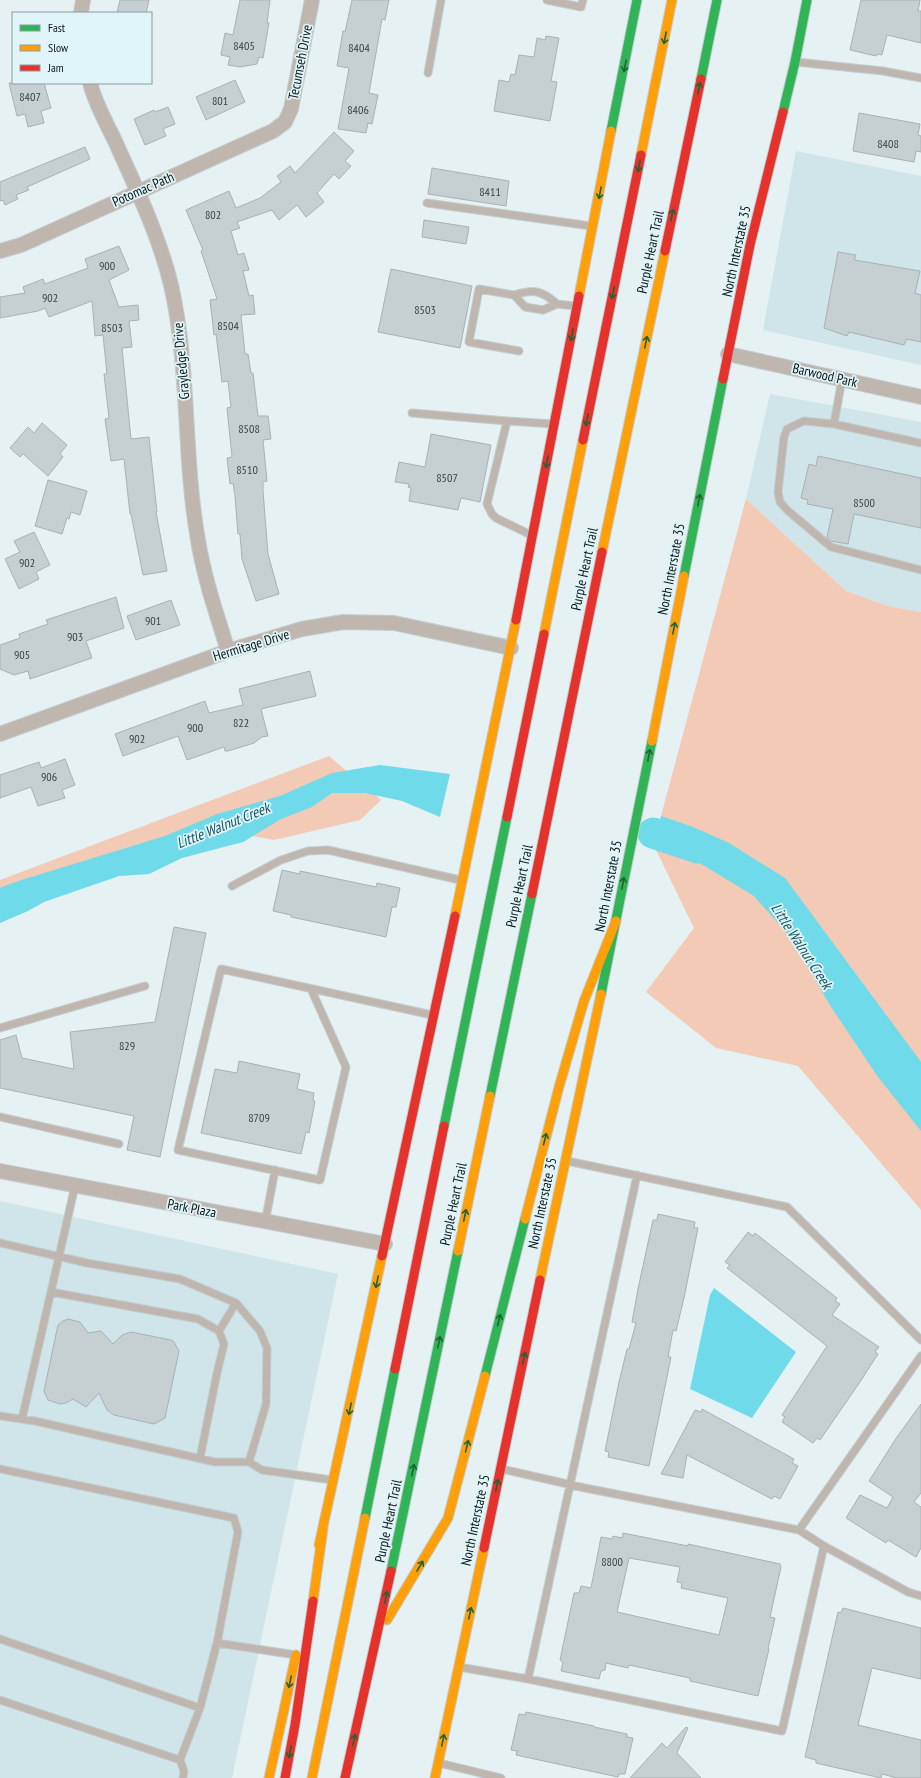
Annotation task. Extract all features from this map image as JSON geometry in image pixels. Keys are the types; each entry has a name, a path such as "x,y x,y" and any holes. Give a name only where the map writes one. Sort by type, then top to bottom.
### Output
{"main road":[{"path":"269,1778 335,1480 511,648 637,0"},
{"name":"Purple Heart Trail","path":"312,1778 672,0"},
{"name":"Purple Heart Trail","path":"345,1778 378,1635 717,0"},
{"name":"North Interstate 35","path":"435,1778 616,921 750,245 795,62 807,0"},
{"path":"378,1635 448,1518 559,1086 584,1001 616,921"},
{"path":"285,1778 295,1725 323,1529"}],"street":[{"path":"81,12 83,0"},
{"name":"Tecumseh Drive","path":"285,122 291,109 312,0"},
{"name":"Grayledge Drive","path":"90,84 138,191 158,243 170,284 178,325 191,489 198,541 210,595 228,651"},
{"name":"Potomac Path","path":"0,251 21,245 273,131 285,122"},
{"name":"Barwood Park","path":"728,354 921,397"},
{"name":"Hermitage Drive","path":"0,734 228,651 302,629 343,622 394,623 511,648"},
{"name":"Park Plaza","path":"0,1171 265,1223 385,1244"}],"lane":[{"path":"428,73 441,0"},
{"path":"547,0 581,7 583,0"},
{"path":"795,62 882,71 921,78"},
{"path":"427,203 593,226"},
{"path":"519,351 469,342 479,289 514,295 529,291 546,294 557,304"},
{"path":"514,295 525,307 543,310 557,304 578,307"},
{"path":"834,424 842,379"},
{"path":"412,413 555,424"},
{"path":"921,443 834,424 804,420 787,429 784,437 778,492 780,502 787,510 831,547 921,570"},
{"path":"506,421 488,504 492,514 496,518 533,536"},
{"path":"232,886 281,860 308,851 328,850 462,881"},
{"path":"312,989 346,1067 320,1180 178,1150 221,969 312,989 434,1016"},
{"path":"0,1028 144,986"},
{"path":"0,1117 119,1144"},
{"path":"566,1160 787,1207 921,1340"},
{"path":"265,1223 275,1170"},
{"path":"528,1679 637,1175"},
{"path":"22,1419 75,1186"},
{"path":"0,1243 87,1263 180,1279 236,1303 260,1331 267,1348 266,1404 249,1462"},
{"path":"51,1292 198,1319 219,1330 224,1344 200,1458"},
{"path":"219,1330 236,1303"},
{"path":"799,1530 921,1356"},
{"path":"0,1416 22,1419 214,1462 249,1462 262,1470 335,1480"},
{"path":"500,1469 799,1530 824,1546 908,1592 921,1596"},
{"path":"0,1470 234,1518 238,1532 217,1643 200,1708 180,1760 184,1771 183,1778"},
{"path":"459,1667 528,1679 782,1731 824,1546"},
{"path":"0,1639 200,1708"},
{"path":"217,1643 296,1655"},
{"path":"0,1700 180,1760"},
{"path":"439,1763 502,1778"}],"shaded area":[{"path":"796,151 921,176 921,365 763,330"},
{"path":"770,394 921,422 921,612 888,606 846,591 746,499"},
{"path":"746,499 846,591 888,606 921,612 921,1210 798,1066 716,1048 646,992 694,928 655,848 661,816"},
{"path":"329,756 381,800 360,820 274,840 248,835 87,882 0,916 0,880"},
{"path":"0,1201 338,1274 232,1778 0,1778"}],"water":[{"path":"380,765 450,774 440,817 402,801 365,793 332,793 312,807 281,819 243,842 182,858 149,874 119,876 44,902 28,911 0,923 0,888 15,882 165,836 217,814 280,796 332,773"},
{"path":"661,816 693,827 729,843 785,878 921,1062 921,1131 878,1077 829,1004 794,941 754,896 693,859 655,848"},
{"path":"714,1288 796,1352 752,1418 690,1389 710,1295"}],"building":[{"path":"120,0 149,0 146,12 117,12"},
{"path":"240,0 270,0 267,23 269,23 263,58 259,57 257,64 240,67 228,65 230,57 221,55 225,33 233,35"},
{"path":"352,0 389,0 385,20 382,19 369,93 378,95 372,124 368,123 366,133 338,129 349,68 337,66 343,31 345,32"},
{"path":"861,0 920,0 918,11 921,11 921,43 887,35 882,55 877,54 876,56 850,50"},
{"path":"546,36 559,38 551,81 557,82 550,121 494,111 499,80 509,82 511,74 515,75 519,55 534,57 537,38 545,40"},
{"path":"235,80 245,102 206,120 196,97"},
{"path":"9,83 44,84 51,108 41,111 44,123 28,127 25,114 17,116"},
{"path":"168,107 175,124 163,129 166,136 145,145 134,119 154,110 155,112"},
{"path":"859,113 920,124 918,135 921,136 921,152 916,151 914,162 853,151"},
{"path":"334,132 354,151 345,161 351,166 339,179 334,174 317,193 324,202 306,217 297,205 279,220 272,210 237,222 240,228 231,231 238,255 244,253 249,270 243,271 249,296 253,295 255,314 241,315 245,354 248,354 251,373 253,373 258,416 268,416 271,439 263,440 267,481 263,482 263,491 268,554 279,594 256,601 242,559 233,483 230,484 227,458 232,457 227,408 231,407 228,381 222,382 210,300 217,299 201,251 203,250 186,210 229,191 236,208 260,198 281,182 277,176 290,166 295,173"},
{"path":"85,147 90,159 27,187 29,190 16,195 18,199 5,205 3,200 0,201 0,182"},
{"path":"432,168 509,181 506,206 428,194"},
{"path":"424,220 469,227 466,244 422,237"},
{"path":"119,246 129,270 109,280 119,307 138,305 139,320 129,321 132,347 122,348 131,439 149,437 156,512 167,571 143,575 130,514 124,459 111,461 105,419 109,418 104,374 107,374 103,335 95,336 92,301 49,317 45,308 38,311 0,318 0,297 25,293 23,287 43,279 45,284 88,268 85,259"},
{"path":"838,252 856,255 854,260 920,271 915,293 921,295 921,342 907,339 904,345 849,332 847,336 824,328"},
{"path":"391,269 472,286 460,348 378,332"},
{"path":"42,423 67,445 60,454 63,457 48,476 23,454 20,457 10,448 28,427 34,433"},
{"path":"431,434 491,445 480,502 461,498 458,510 409,501 411,488 408,487 409,484 395,482 399,462 425,467"},
{"path":"818,456 921,478 921,528 854,514 848,544 831,541 827,537 833,509 807,504 808,500 801,498 809,464 816,466"},
{"path":"48,480 87,491 80,515 71,512 69,519 67,518 62,534 35,526"},
{"path":"34,532 50,565 36,572 39,579 19,589 5,559 20,552 14,541"},
{"path":"116,597 124,628 86,641 92,658 30,679 28,671 14,675 0,669 0,645 20,638 19,634 48,624 46,620"},
{"path":"171,600 180,625 136,640 127,616"},
{"path":"310,671 316,696 261,709 268,736 262,737 254,743 228,751 225,751 224,747 187,760 178,736 123,756 115,734 205,701 209,713 243,705 239,689"},
{"path":"65,759 75,785 62,790 65,798 38,806 31,787 0,798 0,775 39,762 41,768"},
{"path":"282,870 300,874 300,871 376,887 377,883 400,888 396,907 392,907 386,937 291,917 291,915 273,911"},
{"path":"174,927 206,933 160,1157 127,1150 134,1116 0,1088 0,1040 16,1035 22,1058 74,1069 70,1032 155,1022"},
{"path":"239,1061 300,1074 297,1089 314,1093 313,1101 315,1101 309,1133 306,1132 301,1154 201,1133 215,1069 237,1073"},
{"path":"658,1214 695,1222 694,1228 698,1228 676,1331 673,1330 668,1357 671,1357 649,1466 608,1457 609,1452 605,1451 619,1382 627,1349 629,1349 636,1323 632,1322 653,1220 657,1220"},
{"path":"748,1232 753,1236 755,1233 837,1298 835,1301 840,1304 832,1315 879,1347 875,1352 878,1354 860,1382 820,1440 817,1438 813,1443 782,1422 785,1417 782,1415 827,1346 727,1268 730,1265 725,1262"},
{"path":"68,1319 80,1322 88,1333 101,1331 113,1344 122,1335 131,1332 171,1340 174,1342 179,1351 165,1418 154,1424 114,1415 107,1410 99,1393 86,1407 73,1399 66,1403 60,1404 48,1400 44,1391 58,1325"},
{"path":"921,1404 921,1493 914,1502 921,1507 921,1548 916,1557 888,1540 886,1543 846,1518 860,1495 887,1508 893,1497 869,1481 897,1437"},
{"path":"702,1409 794,1459 792,1463 798,1466 780,1499 774,1496 772,1499 687,1455 683,1478 661,1474 695,1410 701,1412"},
{"path":"623,1533 688,1546 688,1544 780,1564 781,1567 770,1617 775,1618 758,1696 690,1681 690,1678 629,1665 628,1668 606,1663 605,1670 601,1671 599,1679 561,1671 563,1662 560,1660 574,1593 579,1593 581,1586 591,1588 601,1537 612,1539 613,1536 622,1538","holes":["629,1558 680,1567 677,1582 682,1583 681,1588 728,1598 719,1635 617,1612"]},
{"path":"843,1608 921,1628 921,1679 872,1668 858,1725 921,1740 921,1778 897,1778 882,1774 881,1778 816,1763 816,1760 805,1757 838,1612 841,1613"},
{"path":"526,1712 627,1734 627,1737 633,1738 625,1774 619,1774 618,1777 516,1755 517,1751 511,1750 519,1714 525,1715"},
{"path":"686,1727 688,1728 677,1753 701,1778 630,1778 662,1743 667,1748"}],"waterway":[{"name":"Little Walnut Creek","path":"653,833 698,848"}],"traffic: fast":[{"path":"611,131 637,0"},
{"path":"701,79 717,0"},
{"path":"783,112 795,62 807,0"},
{"path":"684,576 723,379"},
{"path":"601,994 652,741"},
{"path":"444,1126 507,817"},
{"path":"490,1096 532,894"},
{"path":"485,1376 525,1219"},
{"path":"391,1571 458,1251"},
{"path":"365,1518 395,1369"}],"traffic: slow":[{"path":"641,155 672,0"},
{"path":"579,296 611,131"},
{"path":"602,552 665,251"},
{"path":"544,634 583,440"},
{"path":"652,741 684,576"},
{"path":"455,916 516,620"},
{"path":"525,1219 559,1087 584,1001 616,921"},
{"path":"540,1280 601,994"},
{"path":"458,1251 490,1096"},
{"path":"319,1545 382,1256"},
{"path":"387,1620 448,1518 485,1376"},
{"path":"312,1778 365,1518"},
{"path":"313,1601 323,1529"},
{"path":"435,1778 484,1548"},
{"path":"269,1778 296,1655"}],"traffic: jam":[{"path":"665,251 701,79"},
{"path":"723,379 750,245 783,112"},
{"path":"583,440 641,155"},
{"path":"516,620 579,296"},
{"path":"532,894 602,552"},
{"path":"507,817 544,634"},
{"path":"382,1256 455,916"},
{"path":"395,1369 444,1126"},
{"path":"484,1548 540,1280"},
{"path":"345,1778 391,1571"},
{"path":"285,1778 295,1725 313,1601"}]}
